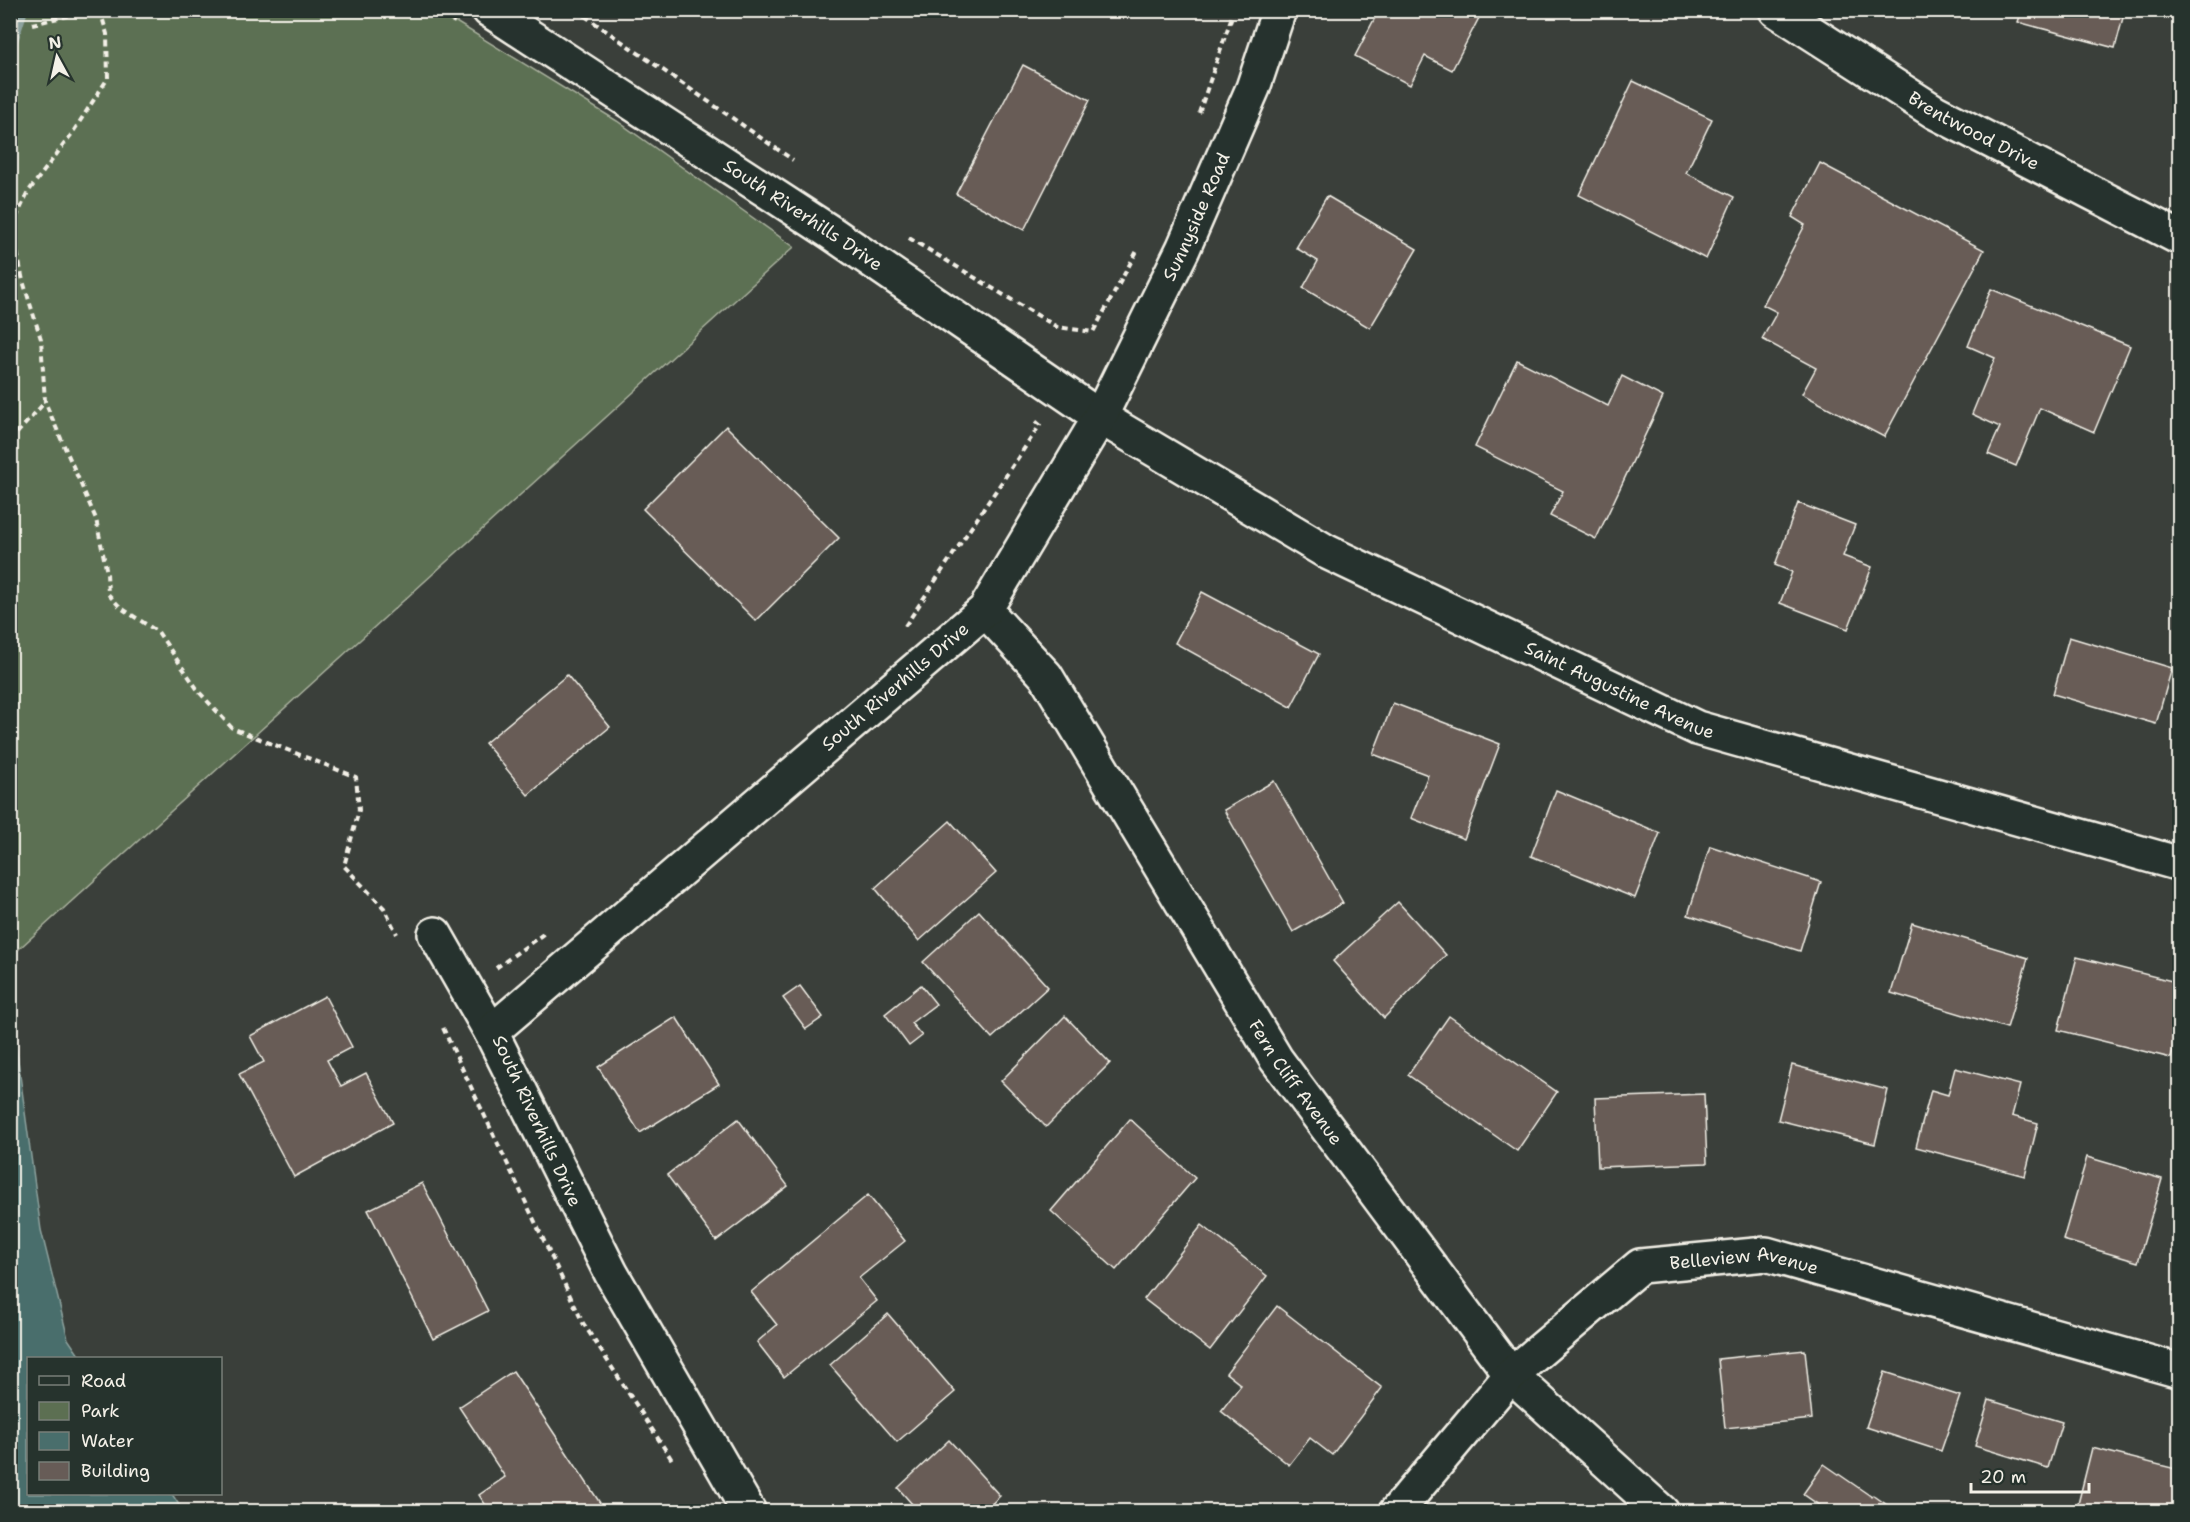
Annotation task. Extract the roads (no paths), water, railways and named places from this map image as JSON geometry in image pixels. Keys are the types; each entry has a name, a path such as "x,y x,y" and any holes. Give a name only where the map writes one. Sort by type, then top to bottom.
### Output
{"street":[{"name":"South Riverhills Drive","path":"489,10 831,232 1100,417 985,610 491,1032 611,1273 749,1512"},
{"name":"Sunnyside Road","path":"1100,417 1183,249 1253,88 1279,10"},
{"name":"Brentwood Drive","path":"1776,10 1935,112 2180,238"},
{"name":"Saint Augustine Avenue","path":"1100,417 1327,552 1697,728 2180,864"},
{"name":"Fern Cliff Avenue","path":"985,610 1046,676 1276,1059 1511,1376 1662,1512"},
{"path":"435,934 491,1032"},
{"name":"Belleview Avenue","path":"1396,1512 1511,1376 1640,1266 1766,1254 2180,1371"}],"water":[{"path":"11,1009 41,1230 68,1339 80,1357 27,1357 27,1495 173,1495 183,1511 11,1511"}],"waterway":[{"path":"10,47 22,10"}]}
